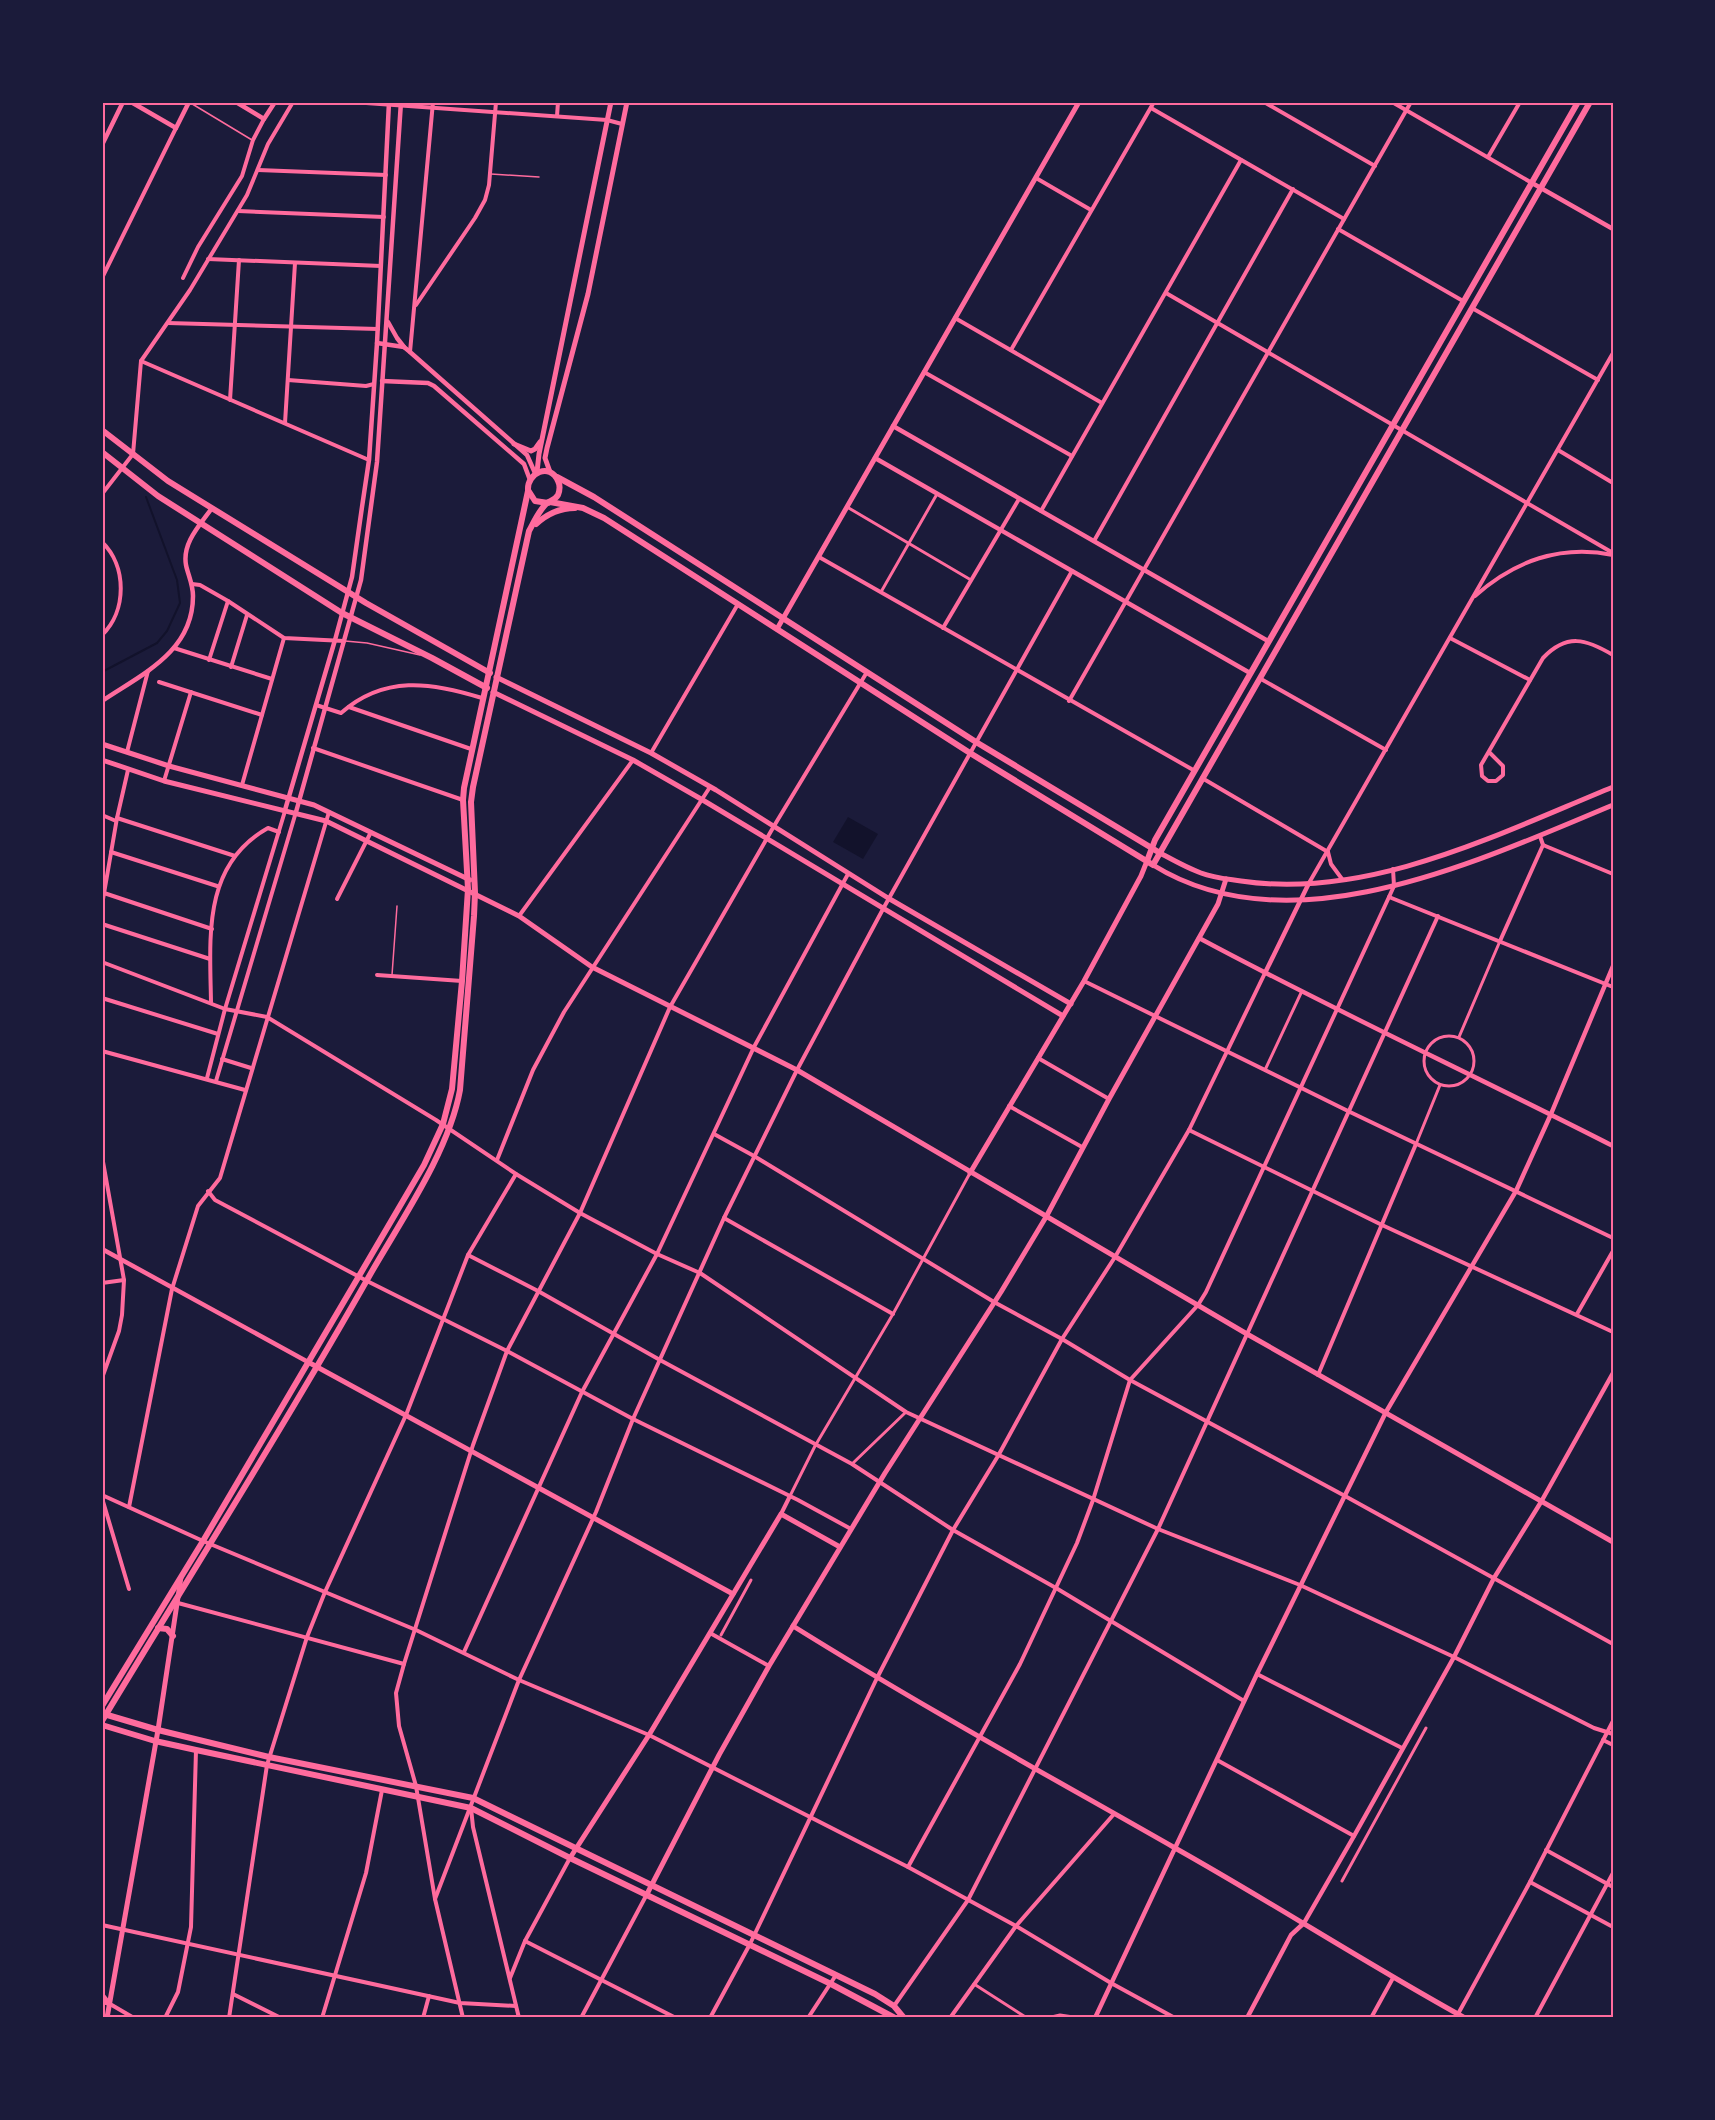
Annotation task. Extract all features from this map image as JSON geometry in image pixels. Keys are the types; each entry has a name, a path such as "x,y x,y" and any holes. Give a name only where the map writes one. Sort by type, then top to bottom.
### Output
{"main road":[{"path":"611,102 536,473 530,480 471,749 463,800 468,889 462,981 452,1089 446,1127 308,1362 180,1591 104,1714 102,1723 155,1741 471,1808 831,1984 869,2003 890,2017"},
{"path":"102,1706 181,1577 206,1542 317,1367 367,1281 429,1171 460,1090 475,893 471,802 473,787 529,531 559,491 559,482 545,458 588,294 627,102"},
{"path":"777,628 1079,102"},
{"path":"1150,863 1151,847 1578,102"},
{"path":"969,1173 1071,1004 1141,876 1160,853 1261,679 1400,431 1590,102"},
{"path":"102,430 168,481 356,597 488,672 651,753 774,826 888,898 1071,1004"},
{"path":"514,444 531,451 536,449 543,435"},
{"path":"102,452 158,496 342,613 432,658 493,692 633,760 1063,1016"},
{"path":"536,473 553,474 594,497 976,742 1160,853 1202,873 1257,883 1308,885 1393,869 1461,849 1613,787"},
{"path":"528,490 535,501 583,508 604,518 970,753 1150,863 1196,887 1255,899 1300,900 1394,886 1467,864 1613,805"},
{"path":"529,531 542,518 559,510 583,508"},
{"path":"896,705 902,695"},
{"path":"102,744 169,766 299,800 329,811 474,883"},
{"path":"102,760 164,781 326,821 468,889 519,916 592,967 797,1070 1246,1334 1613,1542"},
{"path":"646,1894 769,1666 879,1483 1047,1217 1108,1099 1199,938 1222,893 1226,879"},
{"path":"308,1362 733,1594"},
{"path":"570,1858 649,1735 781,1514 840,1547"},
{"path":"107,2018 158,1730 181,1577"},
{"path":"793,1626 978,1737 1175,1848 1393,1978 1465,2018"},
{"path":"158,1628 167,1629 173,1636"},
{"path":"104,1714 268,1757 473,1798 875,1994 894,2006 904,2018"}],"street":[{"path":"102,145 123,102"},
{"path":"130,102 176,128"},
{"path":"102,278 189,102"},
{"path":"236,102 264,118"},
{"path":"183,278 198,247 242,176 253,140 275,102"},
{"path":"102,494 133,454 141,361 247,195 268,144 293,102"},
{"path":"352,102 433,104 495,112 607,120 622,124"},
{"path":"415,305 485,200 490,174 496,102"},
{"path":"557,116 558,102"},
{"path":"1011,350 1154,102"},
{"path":"1264,102 1375,166"},
{"path":"1392,102 1613,229"},
{"path":"1069,700 1411,102"},
{"path":"1488,157 1520,102"},
{"path":"207,1078 225,1009 348,592 369,460 382,266 389,103"},
{"path":"216,1081 296,812 361,580 377,462 401,103"},
{"path":"410,352 433,104"},
{"path":"1151,108 1344,219"},
{"path":"1041,511 1241,160"},
{"path":"258,170 386,175"},
{"path":"1036,178 1091,210"},
{"path":"1094,541 1293,189"},
{"path":"237,211 384,217"},
{"path":"1338,230 1463,302"},
{"path":"208,259 382,266"},
{"path":"230,400 239,260"},
{"path":"285,424 295,262"},
{"path":"1166,293 1613,554"},
{"path":"1472,308 1598,380"},
{"path":"955,318 1102,403"},
{"path":"387,319 404,347 529,457 536,473"},
{"path":"167,323 378,329"},
{"path":"377,343 404,347"},
{"path":"710,2018 750,1944 877,1678 954,1530 998,1456 1062,1339 1115,1257 1189,1130 1308,885 1613,353"},
{"path":"141,361 369,460"},
{"path":"419,382 428,376 428,368"},
{"path":"924,372 1072,456"},
{"path":"288,380 366,386 383,380 419,382 434,386 524,464 530,480"},
{"path":"893,426 1268,641"},
{"path":"1558,450 1613,483"},
{"path":"875,458 1251,673"},
{"path":"881,592 937,494"},
{"path":"943,628 1019,499"},
{"path":"847,507 971,580"},
{"path":"102,701 159,664 174,648 187,627 192,607 192,584 186,565 185,552 212,508"},
{"path":"102,542 114,558 119,570 121,586 120,602 114,618 102,635"},
{"path":"1472,599 1503,573 1540,557 1580,551 1613,554"},
{"path":"819,556 1194,771"},
{"path":"519,2018 473,1827 471,1808 473,1798 519,1680 593,1518 633,1419 754,1156 888,898 1072,571"},
{"path":"192,584 200,585 228,601 284,638 344,641"},
{"path":"209,660 228,601"},
{"path":"651,753 738,604"},
{"path":"231,667 248,615"},
{"path":"242,785 284,638"},
{"path":"1449,638 1530,680"},
{"path":"1489,752 1503,766 1503,775 1496,781 1484,779 1480,772 1481,765 1543,658 1552,649 1562,643 1583,641 1613,655"},
{"path":"174,648 272,680"},
{"path":"127,752 148,671"},
{"path":"463,2018 435,1899 416,1786 399,1726 396,1693 404,1664 471,1451 507,1351 580,1213 670,1007 774,826 867,672"},
{"path":"1261,679 1386,750"},
{"path":"159,682 262,715"},
{"path":"316,705 341,713 365,695 380,689 407,685 436,686 482,698"},
{"path":"164,781 191,692"},
{"path":"348,707 471,749"},
{"path":"313,747 463,800"},
{"path":"519,916 633,760"},
{"path":"102,904 116,820 128,770"},
{"path":"1202,778 1328,852 1331,864 1342,879"},
{"path":"498,1160 533,1070 564,1012 710,787"},
{"path":"129,1507 172,1289 198,1206 220,1178 329,811"},
{"path":"102,815 235,856"},
{"path":"211,1003 210,959 218,886 235,856 260,833 267,828 279,832"},
{"path":"337,899 371,832"},
{"path":"1459,1037 1543,845 1540,835"},
{"path":"1543,845 1613,874"},
{"path":"111,852 218,886"},
{"path":"908,1867 1020,1664 1077,1544 1130,1380 1198,1305 1206,1292 1394,886 1393,869"},
{"path":"464,1652 582,1392 657,1254 754,1047 848,874"},
{"path":"104,893 212,929"},
{"path":"1389,897 1613,987"},
{"path":"890,2017 894,2006 968,1900 1158,1529 1438,916"},
{"path":"102,924 210,959"},
{"path":"1199,938 1301,993 1426,1052 1613,1146"},
{"path":"102,962 225,1009 267,1017 580,1213 657,1254 700,1273 906,1412 1158,1529 1300,1585 1454,1657 1594,1728 1613,1734"},
{"path":"1095,2018 1244,1701 1386,1412 1516,1191 1613,966"},
{"path":"377,975 462,981"},
{"path":"1084,981 1613,1238"},
{"path":"1265,1070 1301,993"},
{"path":"102,998 218,1034"},
{"path":"1442,1036 1459,1037 1472,1050 1474,1062 1470,1074 1457,1085 1440,1085 1432,1080 1426,1069 1424,1060 1426,1052 1432,1042 1442,1036"},
{"path":"102,1051 245,1090"},
{"path":"1038,1058 1108,1099"},
{"path":"222,1059 251,1068"},
{"path":"1318,1375 1440,1085"},
{"path":"1010,1106 1082,1147"},
{"path":"1189,1130 1382,1225 1613,1332"},
{"path":"714,1134 994,1302 1130,1380 1613,1644"},
{"path":"102,1156 124,1280 120,1323 102,1378"},
{"path":"781,1514 815,1446 893,1314 969,1173"},
{"path":"230,2018 268,1757 307,1637 325,1592 406,1415 468,1255 516,1174"},
{"path":"208,1191 215,1200 367,1281 851,1529"},
{"path":"724,1218 893,1314"},
{"path":"102,1249 308,1362"},
{"path":"1577,1314 1613,1251"},
{"path":"468,1255 615,1333 815,1446 852,1464 954,1530 1056,1588 1244,1701"},
{"path":"102,1283 124,1280"},
{"path":"1247,2018 1291,1935 1304,1923 1354,1836 1454,1657 1494,1578 1613,1373"},
{"path":"852,1464 906,1412"},
{"path":"102,1496 416,1630 519,1680 649,1735 908,1867 1016,1926 1175,2018"},
{"path":"102,1496 129,1589"},
{"path":"721,1635 752,1580"},
{"path":"178,1603 404,1664"},
{"path":"709,1633 769,1666"},
{"path":"1257,1674 1402,1748"},
{"path":"1458,2014 1530,1882 1613,1721"},
{"path":"1342,1881 1426,1728"},
{"path":"1603,1740 1613,1745"},
{"path":"165,2018 178,1992 192,1911 196,1750"},
{"path":"1217,1760 1354,1836"},
{"path":"321,2018 366,1873 382,1788"},
{"path":"435,1899 462,1824 471,1808"},
{"path":"950,2018 1016,1926 1114,1814"},
{"path":"1546,1851 1613,1887"},
{"path":"509,1980 525,1941 570,1858"},
{"path":"1535,2018 1613,1873"},
{"path":"1530,1882 1613,1927"},
{"path":"581,2018 646,1894"},
{"path":"102,1925 460,2003 516,2006"},
{"path":"525,1941 676,2018"},
{"path":"808,2018 836,1975"},
{"path":"1371,2018 1393,1978"},
{"path":"974,1984 1027,2018"},
{"path":"102,1994 110,2004"},
{"path":"233,1994 281,2018"},
{"path":"423,2018 429,1996"},
{"path":"102,2002 134,2018"},
{"path":"1047,2018 1060,2015 1080,2018"}],"lane":[{"path":"189,102 253,140"},
{"path":"490,174 539,177"},
{"path":"344,641 368,643 432,658"},
{"path":"392,976 397,906"}],"shaded area":[{"path":"848,817 878,834 863,859 833,842"}],"waterway":[{"path":"102,672 157,643 167,631 180,603 177,580 146,497"}]}
